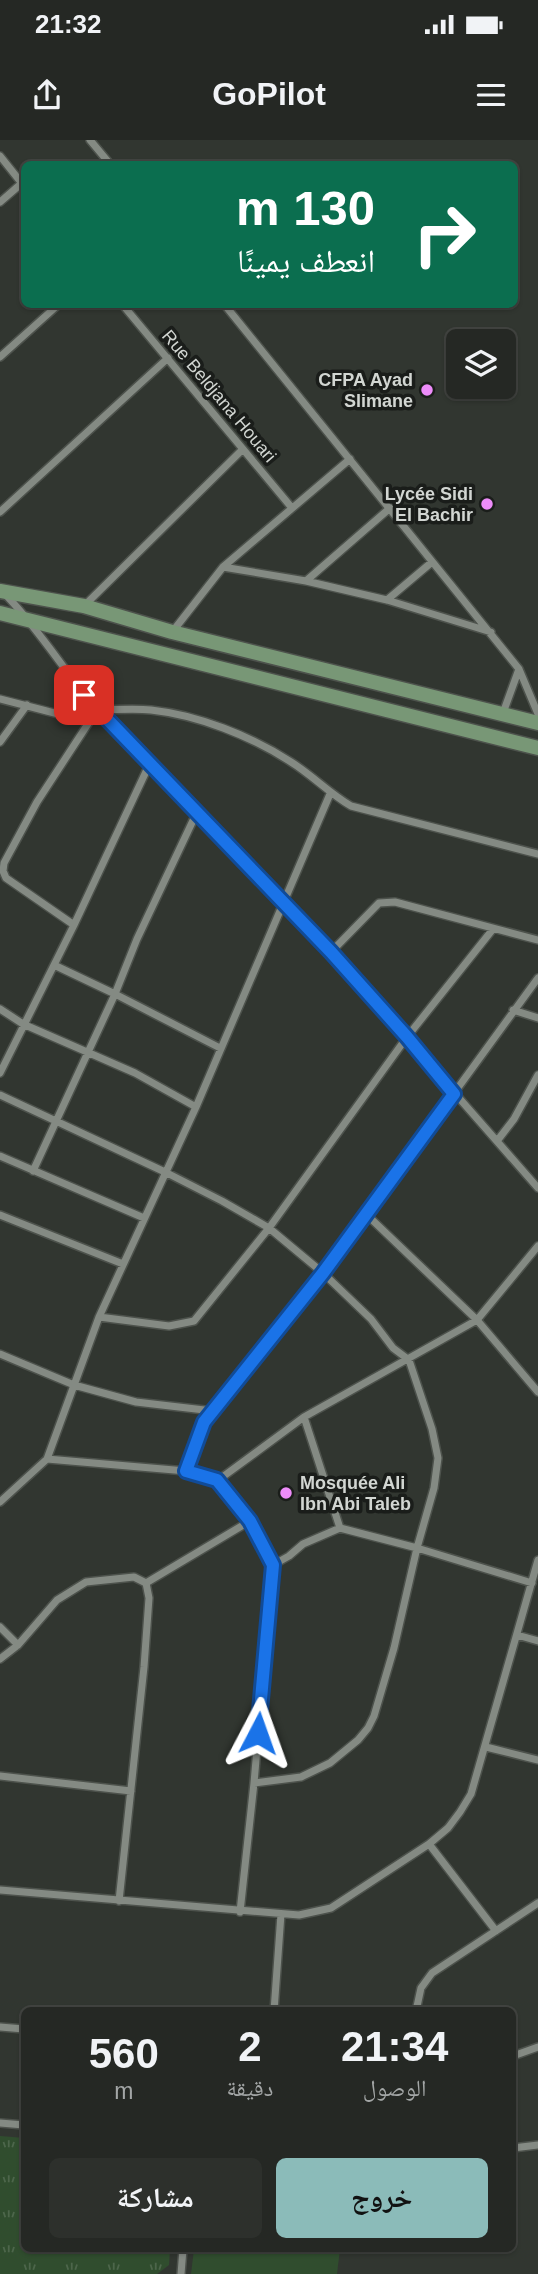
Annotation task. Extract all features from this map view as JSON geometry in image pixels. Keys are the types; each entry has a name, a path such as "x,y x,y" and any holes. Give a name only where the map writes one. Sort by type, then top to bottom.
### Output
{"street":[{"path":"90,140 108,161"},
{"path":"0,156 21,182"},
{"path":"0,202 21,186"},
{"path":"0,357 55,308"},
{"name":"Rue Beldjana Houari","path":"125,308 292,508"},
{"path":"227,308 519,669 538,713"},
{"path":"0,512 168,358"},
{"path":"84,606 242,450"},
{"path":"172,632 223,567 350,459"},
{"path":"306,581 390,508"},
{"path":"387,600 432,562"},
{"path":"223,567 306,581 387,600 491,633"},
{"path":"1,590 84,606 172,632 538,723"},
{"path":"1,590 29,620 95,713 150,763 331,952 538,1188"},
{"path":"0,613 538,748"},
{"path":"503,713 519,669"},
{"path":"0,699 66,716 153,710 205,723 244,737 292,762 330,794 351,806 538,853"},
{"path":"0,742 27,705"},
{"path":"74,925 6,878 3,872 4,863 37,802 95,713"},
{"path":"0,1073 74,925 150,763"},
{"path":"1,1499 47,1459 99,1317 196,1107 330,794"},
{"path":"33,1171 197,812"},
{"path":"331,952 379,903 395,902 538,940"},
{"path":"99,1317 169,1326 194,1321 269,1228 407,1037 493,929"},
{"path":"54,965 220,1048"},
{"path":"186,1471 204,1422 323,1273 538,978"},
{"path":"0,1009 23,1024 135,1073 196,1107"},
{"path":"513,1010 538,1018"},
{"path":"498,1141 514,1119 538,1075"},
{"path":"0,1095 165,1172 269,1228 323,1273 371,1319 393,1348 409,1360 432,1429 438,1458 434,1488 374,1716 358,1740 330,1763 301,1777 254,1783"},
{"path":"0,1156 144,1218"},
{"path":"366,1214 477,1321 538,1392"},
{"path":"0,1215 122,1264"},
{"path":"217,1480 303,1417 477,1321 538,1246"},
{"path":"0,1354 74,1385 136,1402 213,1411"},
{"path":"303,1417 340,1528"},
{"path":"47,1459 186,1471 217,1480 250,1521 273,1565 240,1912"},
{"path":"146,1583 250,1521"},
{"path":"273,1565 303,1544 340,1528 532,1583"},
{"path":"0,1890 240,1912 299,1915 331,1908 429,1844 448,1828 471,1794 538,1560"},
{"path":"0,1659 18,1645 57,1600 86,1581 134,1577 146,1583"},
{"path":"119,1901 148,1623 149,1598 146,1583"},
{"path":"0,1627 18,1645"},
{"path":"517,1635 538,1641"},
{"path":"486,1747 538,1760"},
{"path":"0,1776 131,1791"},
{"path":"429,1844 496,1931"},
{"path":"416,2007 421,1988 432,1973 538,1903"},
{"path":"274,2007 281,1914"},
{"path":"0,2026 21,2028"},
{"path":"516,2055 538,2047"},
{"path":"0,2123 21,2124"},
{"path":"516,2148 538,2145"},
{"path":"181,2274 183,2252"}],"green space":[{"path":"0,2136 21,2138 21,2252 170,2252 169,2265 157,2274 0,2274"},
{"path":"194,2252 340,2252 337,2274 191,2274"}],"place":[{"name":"CFPA Ayad Slimane","path":"427,390"},
{"name":"Lycée Sidi El Bachir","path":"487,504"},
{"name":"Mosquée Ali Ibn Abi Taleb","path":"286,1493"}],"route":[{"path":"84,695 331,952 454,1094 323,1273 204,1422 186,1471 217,1480 250,1521 273,1565 258,1733"}]}
